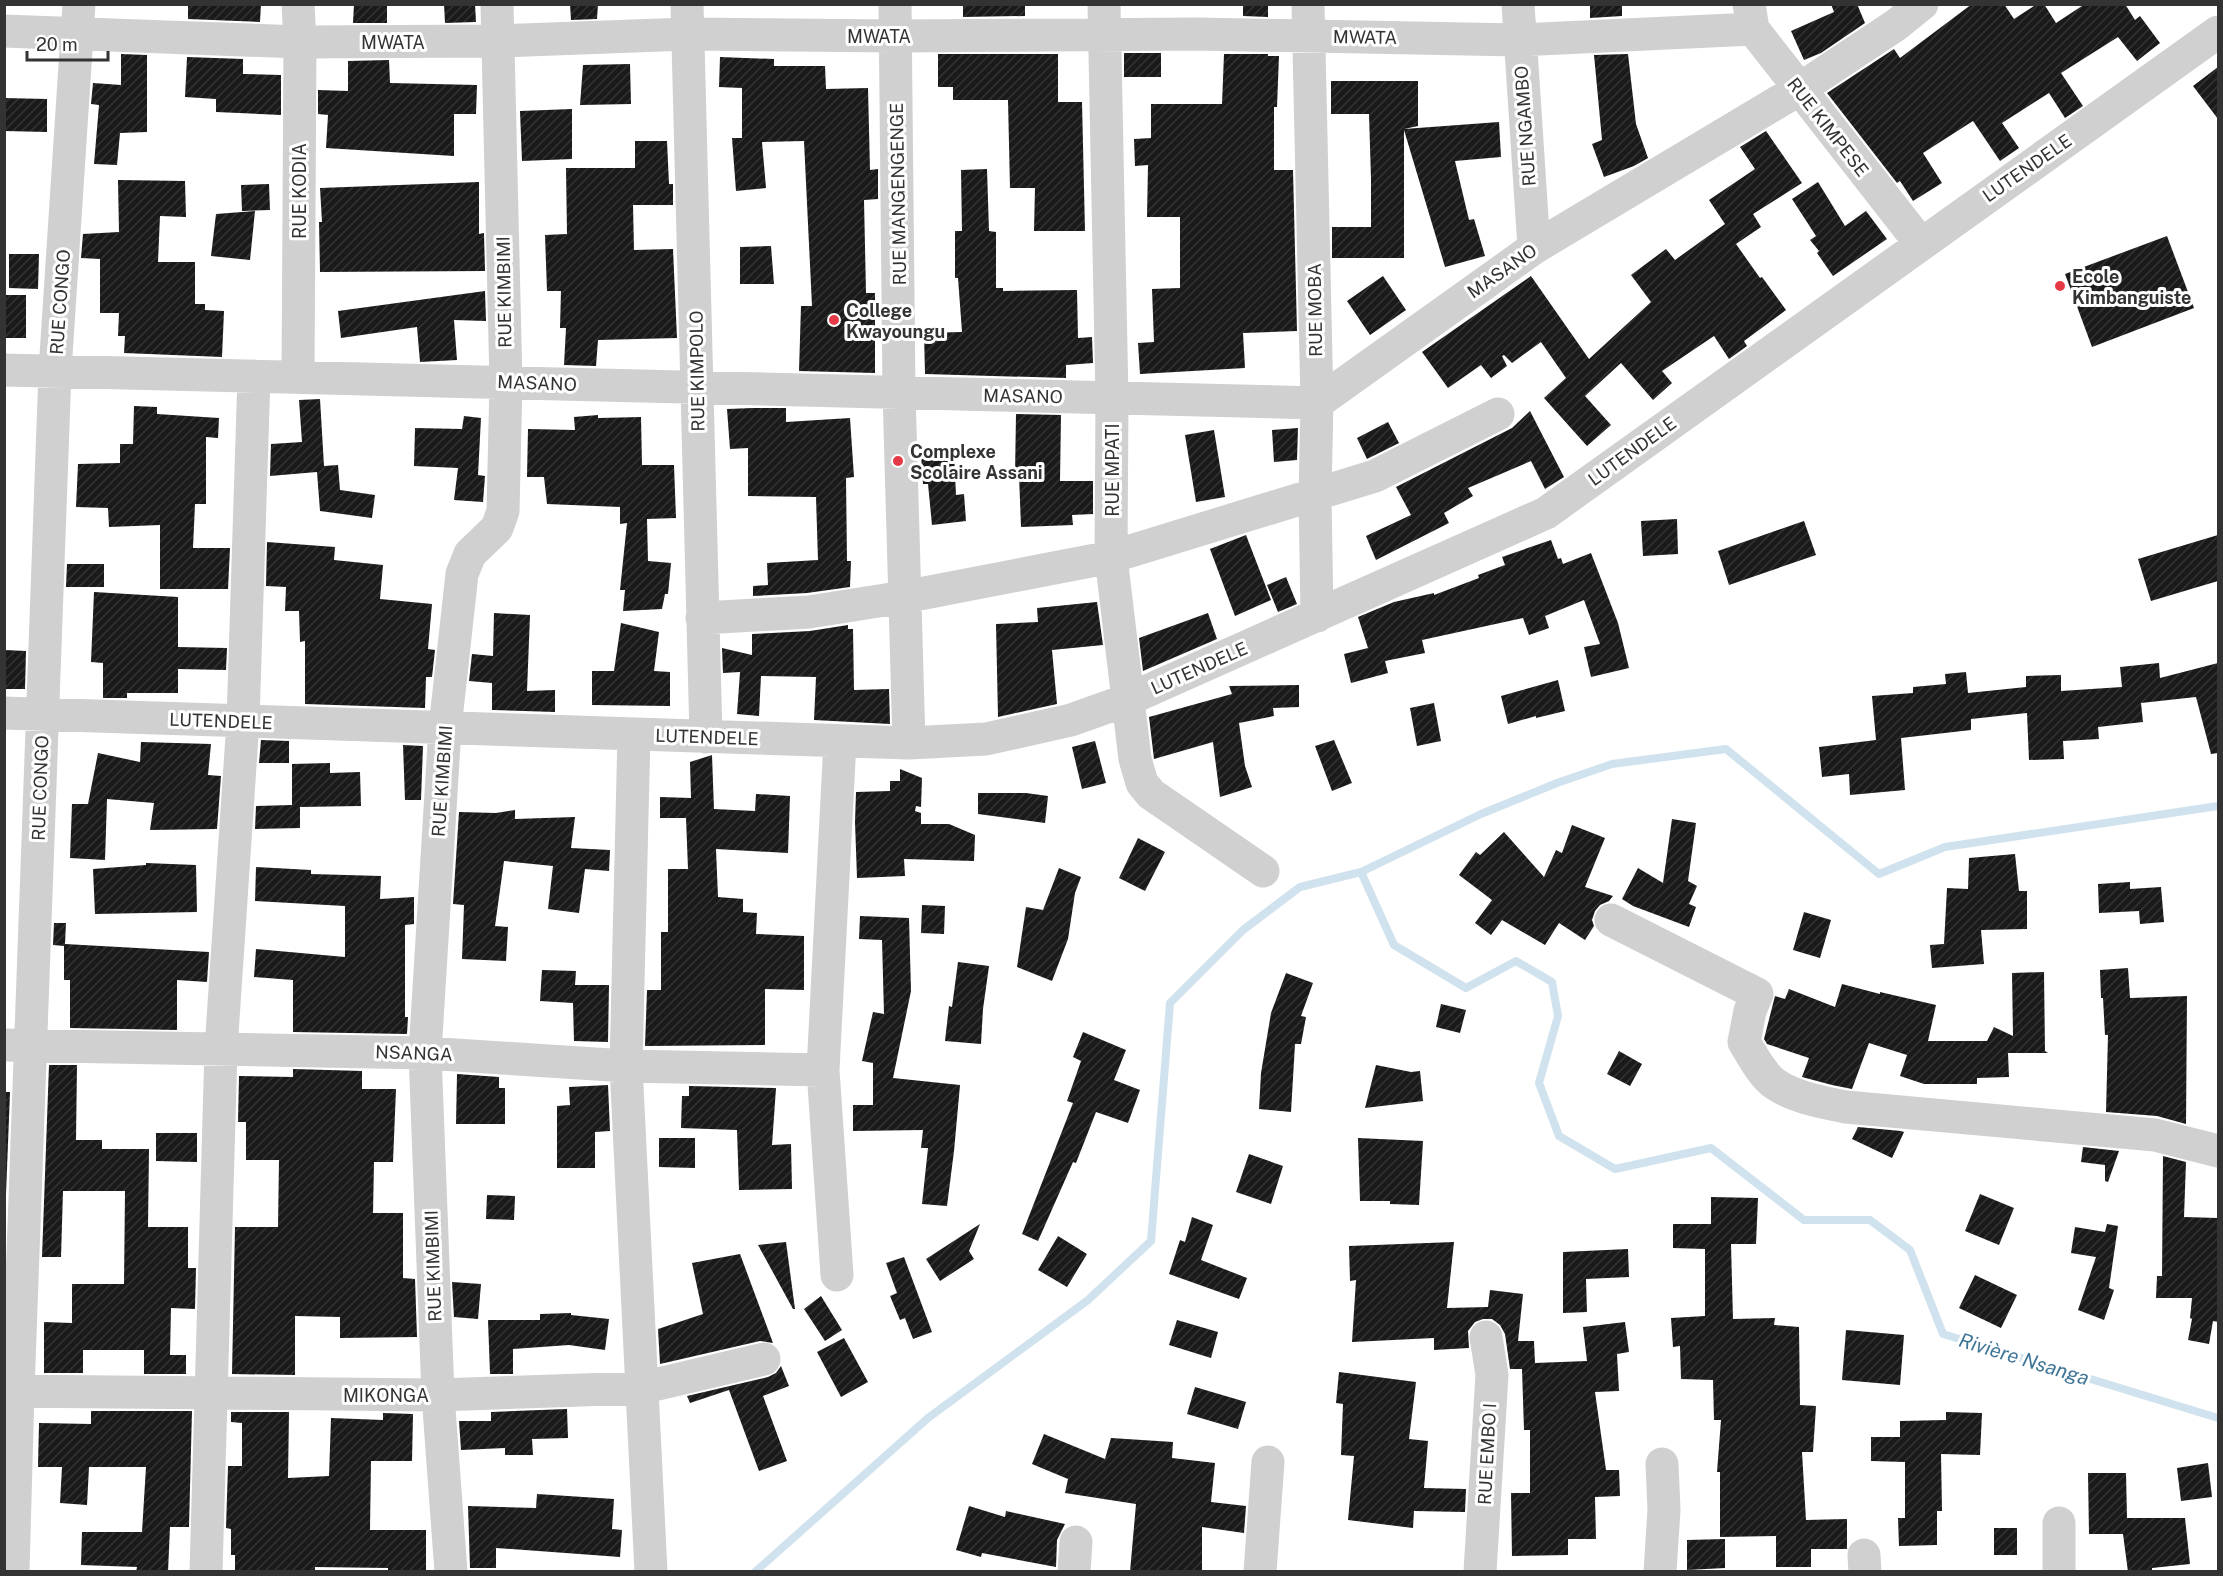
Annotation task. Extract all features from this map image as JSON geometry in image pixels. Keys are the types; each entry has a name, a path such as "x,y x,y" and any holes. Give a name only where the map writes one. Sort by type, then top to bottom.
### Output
{"street":[{"name":"RUE KODIA","path":"298,4 300,42 298,377"},
{"name":"RUE KIMBIMI","path":"451,1572 438,1395 425,1053 445,728 462,574 470,554 497,528 503,511 506,382 497,4"},
{"name":"RUE NGAMBO","path":"1518,4 1534,248"},
{"name":"MASANO","path":"4,369 1317,403 1534,248 1798,90 1896,25 1922,4"},
{"name":"MWATA","path":"4,31 78,18 300,42 498,42 687,19 1308,20 1519,40 1751,17"},
{"name":"RUE KIMPESE","path":"1751,17 1798,90 1921,244"},
{"name":"RUE CONGO","path":"13,1572 11,1391 17,1046 43,715 56,371 78,18"},
{"name":"RUE KIMPOLO","path":"687,19 706,737"},
{"name":"RUE MPATI","path":"1104,19 1112,398 1111,557 1135,759 1142,783 1151,794 1263,871"},
{"name":"RUE MANGENGENGE","path":"896,20 899,392 909,743"},
{"name":"RUE MOBA","path":"1308,20 1317,403 1315,495 1317,616"},
{"name":"LUTENDELE","path":"4,713 909,743 986,739 1071,720 1127,700 1546,513 2218,32"},
{"path":"206,1572 221,1049 243,721 254,376"},
{"path":"702,618 809,612 904,597 1111,557 1375,476 1498,414"},
{"path":"634,734 626,1066 651,1572"},
{"path":"837,1275 823,1070 840,741"},
{"path":"1611,920 1757,994 1750,1011 1744,1042 1774,1083 1809,1100 1846,1107 2155,1136 2218,1150"},
{"name":"NSANGA","path":"17,1046 425,1053 626,1066 823,1070"},
{"name":"RUE EMBO I","path":"1480,1572 1492,1375 1486,1337"},
{"name":"MIKONGA","path":"11,1391 210,1395 438,1395 641,1388 764,1359"},
{"path":"1260,1572 1268,1462"},
{"path":"1660,1572 1664,1510 1662,1464"},
{"path":"2058,1523 2059,1572"}],"building":[{"path":"188,4 261,4 260,22 188,19"},
{"path":"354,4 387,4 387,23 353,23"},
{"path":"444,4 475,4 476,22 445,23"},
{"path":"570,4 598,4 597,19 571,20"},
{"path":"963,4 1025,4 1025,16 963,17"},
{"path":"1243,4 1268,4 1268,17 1243,16"},
{"path":"1590,4 1622,4 1622,16 1590,18"},
{"path":"1831,4 1857,4 1865,23 1821,53 1804,60 1791,31 1834,12"},
{"path":"1972,4 2004,4 2014,19 2037,4 2044,4 2056,23 2085,4 2125,4 2135,20 2140,16 2160,43 2137,61 2118,37 2061,73 2083,106 2065,118 2049,93 2002,123 2019,148 2000,161 1973,121 1923,153 1942,183 1913,201 1900,181 1897,183 1827,93 1894,49 1900,58"},
{"path":"1124,53 1161,53 1161,77 1124,77"},
{"path":"121,54 147,55 147,132 120,133 117,165 94,164 99,105 91,104 93,83 121,85"},
{"path":"938,54 1058,54 1058,102 1082,102 1085,231 1034,231 1035,188 1010,188 1008,100 953,100 953,87 938,87"},
{"path":"1224,54 1279,56 1277,107 1274,107 1274,170 1293,170 1297,331 1243,333 1245,368 1140,374 1138,343 1154,342 1152,289 1180,288 1180,217 1147,217 1148,165 1135,166 1134,139 1151,138 1151,104 1222,104"},
{"path":"1628,54 1636,124 1648,158 1604,177 1592,144 1602,140 1594,55"},
{"path":"187,57 243,59 243,74 281,75 281,115 216,112 216,99 185,97"},
{"path":"720,57 774,59 774,66 825,66 826,89 868,88 870,170 878,169 878,199 864,200 866,293 875,293 875,373 799,371 801,306 812,306 804,141 762,142 766,188 736,191 732,138 742,138 742,88 719,87"},
{"path":"389,60 390,83 477,85 476,114 454,114 454,156 326,148 328,115 318,114 318,90 348,91 348,61"},
{"path":"630,64 631,104 580,105 583,65"},
{"path":"2218,67 2218,119 2193,86"},
{"path":"1331,81 1418,81 1418,126 1404,129 1499,122 1501,157 1455,161 1469,220 1474,219 1485,256 1445,267 1404,130 1404,258 1332,258 1332,227 1371,227 1371,179 1369,114 1331,114"},
{"path":"4,98 47,99 47,132 4,131"},
{"path":"572,109 572,159 522,161 520,111"},
{"path":"1766,131 1802,183 1753,214 1761,227 1736,244 1786,310 1744,341 1747,346 1729,359 1714,336 1662,371 1672,383 1653,400 1621,363 1585,396 1611,425 1587,446 1544,398 1566,378 1541,342 1512,363 1504,355 1502,356 1507,366 1491,378 1481,365 1448,388 1422,352 1531,276 1589,359 1651,302 1631,275 1666,249 1675,260 1725,224 1709,200 1755,169 1740,147"},
{"path":"635,141 667,141 669,184 673,184 673,205 633,205 634,250 673,249 677,338 598,340 596,366 564,365 566,328 560,328 561,291 547,291 545,235 567,234 566,168 635,168"},
{"path":"987,169 989,231 996,232 996,288 1003,288 1003,291 1077,290 1078,338 1092,337 1093,363 1066,365 1066,378 925,374 924,333 962,332 958,278 955,278 955,231 962,231 961,170"},
{"path":"118,180 185,181 186,217 160,216 158,262 195,262 195,304 205,304 205,310 224,311 222,357 124,353 125,336 118,336 119,313 100,313 100,259 81,258 83,234 119,232"},
{"path":"479,182 479,234 484,233 485,271 320,272 319,222 322,222 320,188"},
{"path":"1818,182 1845,226 1866,211 1887,239 1833,276 1810,240 1816,236 1792,199"},
{"path":"269,184 270,210 242,211 241,185"},
{"path":"255,211 250,260 211,256 216,214"},
{"path":"2167,236 2194,308 2092,347 2065,274"},
{"path":"771,246 774,284 740,284 740,247"},
{"path":"9,254 39,254 38,289 9,288"},
{"path":"1383,276 1406,310 1370,335 1347,301"},
{"path":"485,291 486,321 454,320 457,360 420,362 417,327 341,338 338,311"},
{"path":"4,295 26,295 26,338 4,338"},
{"path":"320,399 324,466 338,465 340,490 375,495 372,518 320,511 317,472 270,476 271,444 302,442 299,400"},
{"path":"134,406 157,407 157,414 219,418 218,438 206,437 206,504 195,504 193,548 230,548 228,589 160,589 160,525 109,527 108,508 76,507 78,464 120,463 120,444 133,444"},
{"path":"786,408 786,422 850,418 854,477 846,478 847,561 851,561 850,587 807,593 753,596 753,586 768,585 767,563 818,560 816,497 748,496 748,448 730,449 727,409"},
{"path":"1530,411 1564,477 1545,489 1531,461 1468,488 1473,496 1444,513 1449,523 1376,560 1366,536 1411,515 1396,487 1512,428"},
{"path":"1016,414 1061,415 1060,481 1093,481 1093,514 1072,515 1073,525 1021,527 1019,475 1015,475"},
{"path":"598,415 598,418 641,417 642,465 674,465 676,518 647,519 648,561 671,563 668,594 665,594 662,609 623,611 625,590 620,590 627,523 620,524 620,507 547,504 544,477 527,477 528,429 575,430 574,417"},
{"path":"464,416 481,418 478,475 485,476 483,502 454,500 458,468 414,466 415,428 462,429"},
{"path":"1388,422 1399,443 1367,459 1357,438"},
{"path":"1298,428 1297,460 1274,462 1272,430"},
{"path":"1214,430 1225,497 1196,502 1185,435"},
{"path":"954,453 956,495 964,494 966,521 932,525 928,484 923,484 921,455"},
{"path":"1677,519 1678,554 1643,556 1641,521"},
{"path":"1804,521 1816,555 1729,585 1718,551"},
{"path":"1246,535 1271,600 1235,616 1210,549"},
{"path":"2218,535 2218,581 2151,601 2138,559"},
{"path":"1551,540 1558,559 1561,558 1563,564 1591,553 1618,623 1629,668 1591,677 1584,647 1600,644 1584,600 1545,616 1549,628 1529,635 1523,618 1422,640 1425,653 1385,661 1388,673 1351,683 1344,654 1368,648 1358,617 1394,602 1434,593 1434,595 1479,578 1478,575 1505,565 1502,557"},
{"path":"267,542 335,547 334,560 383,565 380,599 432,604 428,649 435,650 432,677 426,677 425,708 305,704 305,641 300,642 299,611 285,611 286,587 266,586"},
{"path":"67,564 104,564 104,587 66,587"},
{"path":"1286,577 1297,604 1278,612 1267,585"},
{"path":"94,592 178,597 178,647 227,648 226,670 178,669 178,693 127,693 127,698 103,698 103,663 91,662"},
{"path":"1097,602 1103,645 1052,650 1057,704 998,717 996,624 1038,622 1037,608"},
{"path":"494,613 530,615 527,691 555,690 555,712 492,710 492,683 469,681 472,654 493,656"},
{"path":"1208,613 1217,639 1143,671 1139,638"},
{"path":"621,623 659,632 654,671 670,672 670,706 592,705 592,671 614,671"},
{"path":"848,625 848,629 853,629 854,690 889,689 890,724 814,720 816,677 761,676 759,716 737,714 740,672 723,673 722,648 752,655 752,634 810,631"},
{"path":"5,650 26,651 25,689 5,689"},
{"path":"2159,663 2160,678 2218,663 2218,753 2211,754 2196,697 2141,703 2143,722 2098,727 2099,739 2063,741 2064,759 2029,760 2027,713 1971,719 1971,730 1901,738 1905,790 1850,795 1849,774 1822,777 1819,747 1876,740 1872,696 1913,693 1913,687 1946,684 1945,674 1966,672 1968,693 2026,687 2026,676 2061,675 2061,691 2122,687 2120,667"},
{"path":"1558,680 1565,711 1508,724 1501,696"},
{"path":"1299,685 1299,707 1273,708 1274,716 1239,723 1245,766 1252,787 1220,797 1213,742 1154,759 1149,717 1232,694 1229,686"},
{"path":"1434,703 1441,741 1417,746 1410,708"},
{"path":"261,740 289,741 289,763 259,763"},
{"path":"1334,740 1352,783 1332,791 1315,746"},
{"path":"1095,741 1106,783 1082,789 1072,747"},
{"path":"141,742 211,744 208,775 221,776 217,829 150,830 154,803 107,799 105,860 70,858 72,804 88,804 98,753 140,762"},
{"path":"403,745 423,746 421,800 405,800"},
{"path":"712,755 714,809 755,811 756,794 790,796 788,853 716,849 718,897 743,899 743,912 757,913 756,934 804,936 804,990 765,989 765,1045 645,1046 647,990 661,990 661,932 668,932 668,869 688,869 686,818 660,818 660,797 691,798 690,762"},
{"path":"330,763 330,773 360,772 361,806 300,807 300,828 255,829 256,806 292,805 292,764"},
{"path":"900,769 922,778 921,807 916,806 915,811 921,813 921,824 949,824 975,835 974,861 904,859 905,876 857,878 856,792 890,791 890,781 900,781"},
{"path":"978,793 1026,793 1048,796 1045,823 978,814"},
{"path":"515,810 515,819 575,817 571,848 610,850 609,871 585,869 579,913 548,909 553,866 504,861 495,926 508,927 506,961 462,959 464,905 453,904 459,812 496,813"},
{"path":"1672,819 1696,823 1688,881 1697,886 1689,904 1696,907 1689,927 1633,906 1622,899 1638,868 1663,883"},
{"path":"1572,825 1605,838 1585,887 1613,896 1595,911 1592,920 1594,926 1585,940 1559,923 1545,945 1502,920 1491,935 1475,923 1492,900 1459,875 1476,852 1480,855 1504,832 1544,877 1556,850 1562,853"},
{"path":"1138,838 1165,852 1145,891 1119,878"},
{"path":"2015,854 2019,891 2027,891 2027,929 1981,930 1984,964 1932,968 1930,945 1944,944 1947,888 1968,889 1969,858"},
{"path":"146,863 196,865 197,912 95,914 93,869 146,865"},
{"path":"256,867 311,870 311,874 381,876 380,899 414,897 414,924 405,925 407,1034 293,1032 293,980 254,977 256,949 345,957 345,906 255,901"},
{"path":"1059,868 1081,877 1075,893 1068,939 1052,981 1017,967 1026,907 1043,910"},
{"path":"2130,882 2130,889 2161,887 2164,922 2140,924 2139,911 2099,913 2098,884"},
{"path":"922,905 945,906 944,934 921,933"},
{"path":"1804,912 1831,920 1820,958 1793,950"},
{"path":"860,916 909,918 911,991 893,1078 960,1085 947,1206 922,1204 928,1148 921,1148 923,1130 853,1131 853,1105 873,1105 873,1063 862,1061 873,1012 884,1014 882,940 859,939"},
{"path":"54,923 66,923 65,944 209,952 207,982 177,980 177,1030 70,1028 70,980 64,980 64,946 53,945"},
{"path":"958,962 989,966 981,1044 945,1041"},
{"path":"2128,968 2130,998 2187,996 2186,1124 2157,1116 2106,1112 2108,1035 2105,1035 2100,970"},
{"path":"542,970 576,971 575,985 609,985 608,1042 574,1041 573,1003 540,1001"},
{"path":"2044,972 2045,1051 2048,1053 2008,1053 2009,1077 1977,1078 1977,1084 1924,1084 1900,1076 1907,1055 1869,1043 1852,1089 1802,1077 1809,1058 1767,1044 1764,1039 1775,996 1785,999 1789,989 1835,1007 1842,984 1936,1005 1928,1041 1987,1041 1994,1027 2013,1036 2012,973"},
{"path":"1286,973 1313,983 1301,1016 1306,1017 1301,1044 1295,1044 1291,1112 1259,1109 1261,1073 1271,1013"},
{"path":"1441,1004 1466,1010 1460,1033 1436,1027"},
{"path":"1083,1032 1126,1050 1114,1080 1140,1090 1128,1123 1096,1112 1076,1163 1073,1162 1038,1241 1022,1234 1073,1103 1067,1101 1081,1061 1073,1057"},
{"path":"1619,1051 1642,1064 1630,1086 1607,1074"},
{"path":"49,1065 77,1065 76,1140 102,1140 102,1149 149,1149 148,1227 188,1227 188,1268 196,1268 195,1309 171,1308 170,1355 186,1355 186,1374 144,1374 144,1350 83,1350 83,1373 44,1373 44,1322 72,1323 72,1284 124,1284 125,1191 63,1191 61,1257 42,1257"},
{"path":"1376,1065 1411,1072 1420,1071 1423,1101 1365,1108"},
{"path":"293,1069 362,1071 362,1089 396,1089 393,1162 374,1162 373,1213 403,1213 403,1278 415,1279 417,1337 340,1338 340,1317 295,1316 295,1375 232,1374 235,1227 278,1227 279,1160 246,1160 246,1122 238,1122 239,1076 293,1077"},
{"path":"457,1074 499,1077 499,1088 505,1088 505,1124 456,1124"},
{"path":"608,1085 610,1131 595,1132 595,1168 557,1168 557,1106 570,1105 569,1087"},
{"path":"689,1086 776,1088 772,1145 791,1144 792,1189 739,1190 737,1130 681,1128 682,1096 689,1096"},
{"path":"4,1092 10,1092 4,1246"},
{"path":"1858,1127 1904,1132 1892,1158 1852,1139"},
{"path":"156,1133 197,1133 197,1162 156,1161"},
{"path":"659,1138 695,1138 695,1168 659,1167"},
{"path":"1358,1138 1423,1141 1419,1205 1390,1204 1390,1201 1360,1201"},
{"path":"2083,1147 2119,1151 2108,1182 2105,1181 2105,1165 2081,1162"},
{"path":"1249,1154 1283,1166 1271,1204 1236,1192"},
{"path":"2163,1156 2186,1162 2184,1217 2218,1218 2218,1322 2213,1321 2209,1344 2188,1340 2192,1319 2190,1318 2192,1298 2156,1298 2157,1276 2162,1276"},
{"path":"1980,1194 2014,1208 1999,1245 1965,1231"},
{"path":"487,1195 515,1196 514,1220 486,1219"},
{"path":"1711,1197 1758,1198 1756,1244 1731,1244 1733,1319 1775,1318 1774,1325 1799,1327 1800,1405 1816,1406 1813,1452 1802,1452 1806,1520 1847,1519 1847,1549 1811,1549 1811,1567 1776,1567 1776,1536 1720,1537 1720,1472 1717,1472 1721,1420 1714,1420 1713,1380 1681,1379 1680,1346 1673,1347 1671,1318 1705,1316 1705,1249 1673,1248 1673,1224 1711,1224"},
{"path":"1192,1217 1213,1225 1201,1260 1247,1278 1239,1299 1169,1274 1180,1240 1185,1242"},
{"path":"980,1224 969,1251 974,1259 940,1281 926,1259"},
{"path":"2107,1224 2118,1226 2109,1288 2114,1290 2104,1320 2078,1310 2096,1257 2071,1253 2075,1227 2105,1232"},
{"path":"1058,1236 1087,1254 1067,1287 1038,1270"},
{"path":"786,1242 795,1309 758,1245"},
{"path":"1454,1242 1447,1308 1488,1307 1490,1290 1523,1294 1518,1341 1534,1341 1535,1363 1587,1361 1583,1327 1625,1322 1629,1352 1617,1354 1619,1391 1595,1392 1606,1470 1619,1470 1620,1496 1595,1497 1596,1539 1568,1539 1568,1555 1512,1556 1511,1493 1530,1493 1530,1430 1524,1430 1522,1369 1510,1369 1505,1334 1500,1325 1492,1319 1475,1322 1468,1331 1469,1348 1434,1350 1434,1338 1352,1342 1356,1280 1350,1281 1349,1246"},
{"path":"1628,1249 1629,1277 1586,1279 1587,1312 1563,1313 1563,1252"},
{"path":"740,1254 773,1343 760,1341 660,1364 658,1329 703,1314 692,1263"},
{"path":"904,1257 932,1332 913,1339 905,1318 900,1320 890,1296 897,1293 886,1263"},
{"path":"1975,1275 2017,1295 2001,1328 1959,1308"},
{"path":"452,1282 481,1284 478,1319 454,1317"},
{"path":"821,1296 842,1330 825,1341 804,1309"},
{"path":"571,1313 571,1315 609,1319 605,1350 569,1345 513,1349 513,1374 490,1374 488,1320 540,1320 540,1314"},
{"path":"1177,1320 1218,1332 1211,1358 1169,1345"},
{"path":"1846,1330 1904,1335 1900,1385 1842,1380"},
{"path":"844,1338 868,1382 841,1397 817,1352"},
{"path":"781,1366 789,1386 763,1396 787,1461 759,1471 729,1390 690,1403 687,1396 768,1377 776,1373"},
{"path":"1339,1372 1416,1382 1409,1439 1428,1441 1424,1488 1466,1489 1465,1512 1414,1511 1413,1528 1348,1520 1354,1456 1341,1455 1343,1404 1336,1403"},
{"path":"1195,1387 1246,1402 1238,1429 1187,1414"},
{"path":"567,1409 568,1438 532,1439 533,1455 505,1455 505,1448 461,1450 459,1421 491,1421 491,1412"},
{"path":"91,1411 192,1411 189,1527 170,1527 168,1572 136,1572 137,1567 81,1565 82,1532 142,1532 146,1467 89,1467 87,1505 60,1503 62,1467 38,1467 39,1423 91,1424"},
{"path":"231,1412 289,1412 288,1478 329,1476 331,1418 383,1420 383,1413 413,1414 412,1461 371,1461 370,1530 426,1530 426,1572 388,1572 388,1568 315,1567 315,1572 235,1572 235,1555 231,1555 231,1529 226,1528 228,1466 242,1466 242,1423 231,1422"},
{"path":"1946,1412 1982,1413 1980,1455 1941,1454 1942,1511 1937,1511 1937,1545 1899,1546 1898,1518 1905,1518 1905,1462 1871,1461 1871,1437 1900,1437 1900,1421 1946,1420"},
{"path":"1044,1434 1105,1459 1111,1438 1173,1442 1172,1458 1215,1463 1211,1502 1246,1506 1244,1533 1202,1527 1202,1572 1130,1572 1136,1504 1065,1493 1068,1479 1032,1464"},
{"path":"2208,1463 2212,1497 2181,1501 2177,1468"},
{"path":"2088,1473 2126,1473 2127,1518 2185,1518 2190,1564 2152,1568 2152,1572 2128,1572 2123,1534 2089,1534"},
{"path":"537,1494 614,1499 612,1529 622,1530 620,1557 496,1548 496,1568 470,1568 468,1506 536,1508"},
{"path":"969,1506 1005,1517 1006,1511 1065,1524 1057,1540 1056,1567 982,1553 981,1557 956,1550"},
{"path":"1994,1528 2017,1528 2017,1555 1994,1555"},
{"path":"1725,1539 1725,1568 1687,1570 1687,1540"}],"waterway":[{"path":"755,1572 928,1418 1088,1300 1151,1241 1170,1003 1243,930 1300,887 1361,872 1481,814 1557,783 1612,764 1726,749 1879,874 1945,847 2218,806"},
{"name":"Rivière Nsanga","path":"1361,872 1394,945 1466,988 1516,961 1552,982 1558,1016 1539,1083 1559,1136 1615,1169 1711,1148 1804,1220 1870,1220 1910,1250 1943,1334 2218,1418"}],"place":[{"name":"Ecole Kimbanguiste","path":"2060,286"},
{"name":"College Kwayoungu","path":"834,320"},
{"name":"Complexe Scolaire Assani","path":"898,461"}]}
